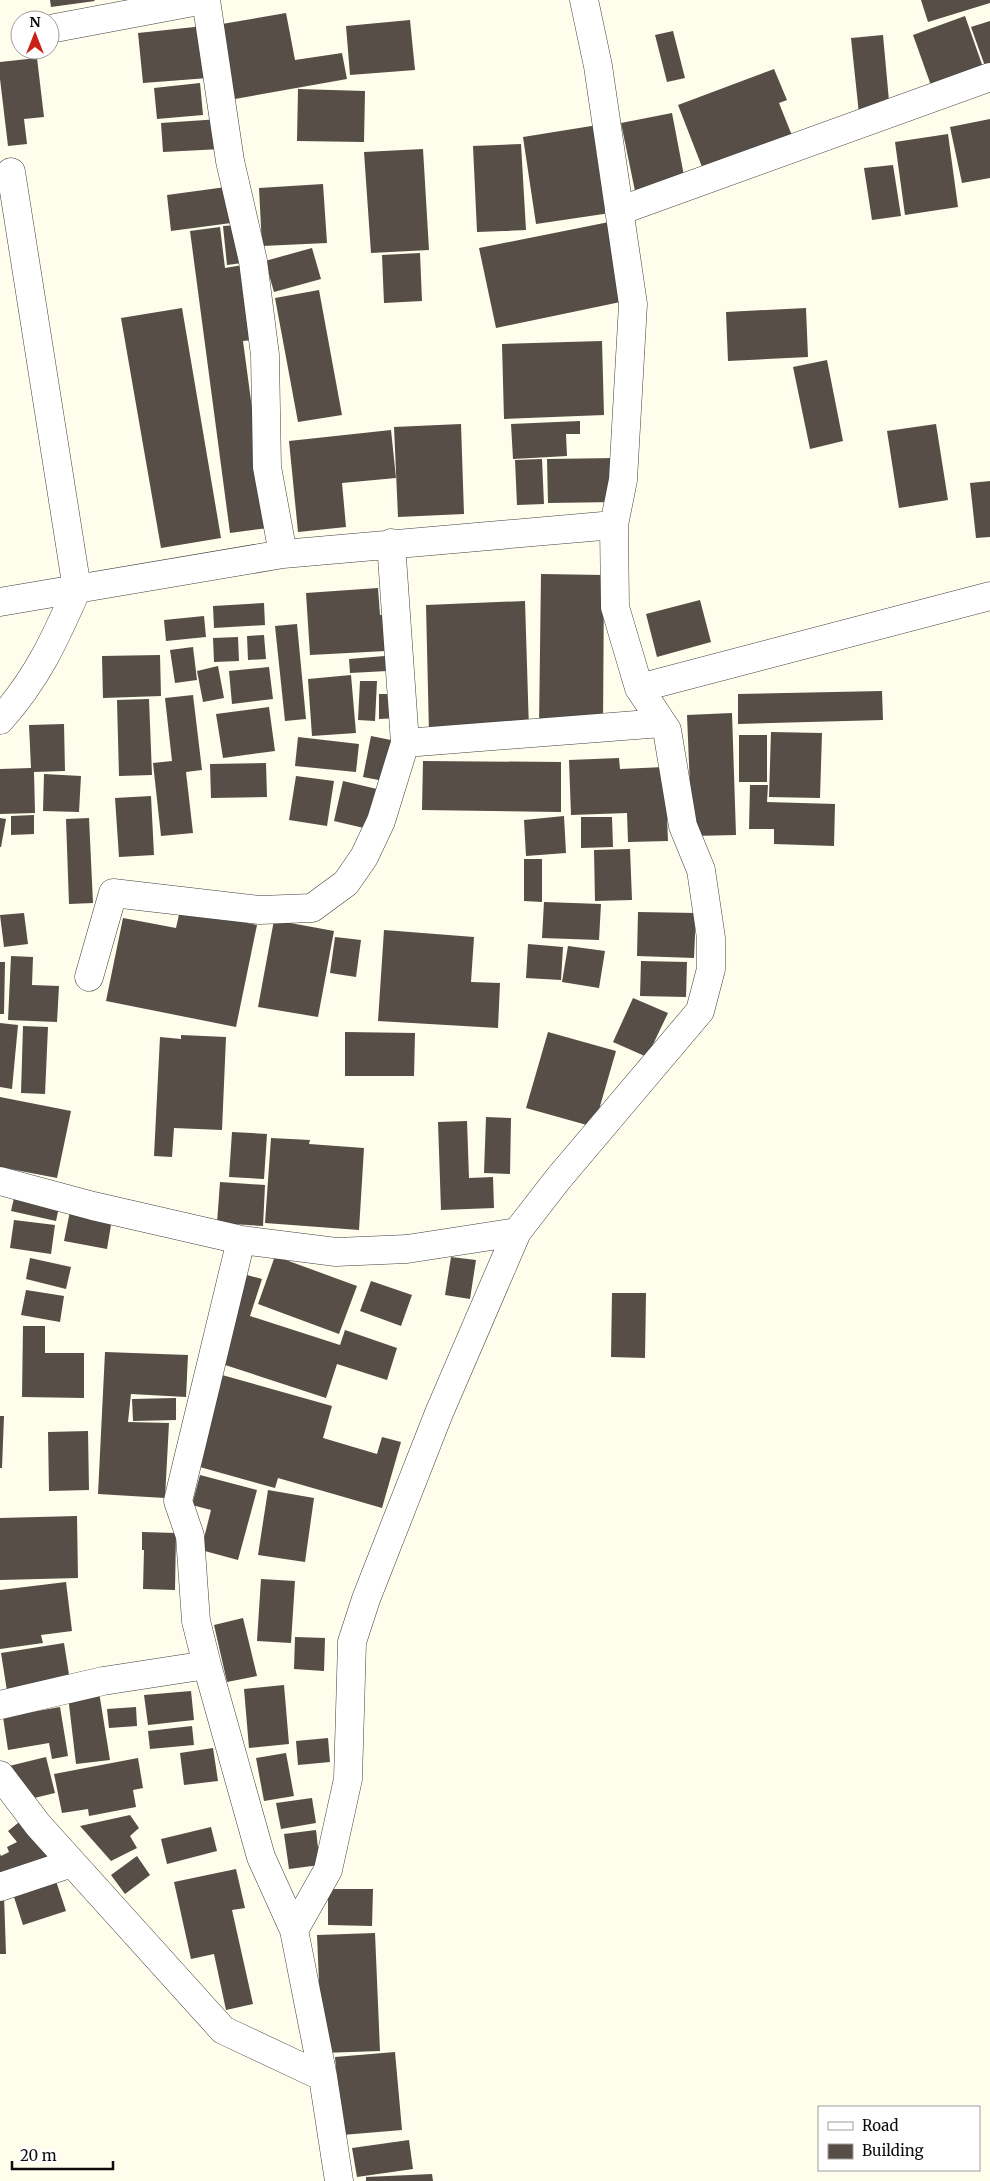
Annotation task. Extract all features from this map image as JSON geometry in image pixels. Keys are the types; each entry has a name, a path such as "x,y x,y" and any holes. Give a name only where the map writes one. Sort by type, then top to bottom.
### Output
{"street":[{"path":"60,27 205,0 230,161 255,280 266,355 267,467 283,554"},
{"path":"294,1930 328,1870 348,1779 352,1642 366,1599 436,1422 518,1232 558,1179 700,1011 711,970 711,938 701,870 682,826 667,730 639,688 615,607 614,526 622,480 633,304 598,66 584,0"},
{"path":"619,211 990,77"},
{"path":"0,720 17,701 48,653 77,589 11,172"},
{"path":"0,602 283,554 391,543 614,526"},
{"path":"89,977 113,893 260,910 312,908 328,898 346,882 364,857 381,821 405,743 391,543"},
{"path":"639,688 990,596"},
{"path":"405,743 662,723"},
{"path":"0,1181 93,1206 241,1240 336,1252 407,1248 518,1232"},
{"path":"241,1240 178,1501 190,1536 196,1621 207,1665 261,1857 294,1930 323,2077 339,2181"},
{"path":"0,1705 103,1681 207,1665"},
{"path":"0,1775 38,1824 72,1863 223,2030 323,2077"},
{"path":"0,1887 72,1863"}],"building":[{"path":"50,0 94,0 95,1 51,7"},
{"path":"921,0 990,0 990,3 928,22"},
{"path":"286,13 295,60 342,53 347,79 235,99 222,24"},
{"path":"965,16 985,73 933,91 913,35"},
{"path":"410,20 415,70 350,75 346,26"},
{"path":"990,21 990,68 986,69 971,27"},
{"path":"204,26 208,78 143,83 138,33"},
{"path":"673,31 685,78 667,82 655,35"},
{"path":"883,35 890,112 859,114 851,38"},
{"path":"37,60 44,117 24,119 27,144 8,146 0,79 0,62"},
{"path":"774,69 787,100 779,103 793,138 704,172 678,105"},
{"path":"200,83 203,115 157,119 154,88"},
{"path":"298,89 365,91 364,142 297,141"},
{"path":"672,113 685,181 635,191 621,123"},
{"path":"220,119 221,149 163,152 161,123"},
{"path":"990,119 990,178 962,183 950,127"},
{"path":"604,124 617,212 536,224 523,137"},
{"path":"948,134 958,207 905,215 895,142"},
{"path":"521,144 526,230 477,232 473,146"},
{"path":"423,149 429,250 371,253 364,152"},
{"path":"893,165 901,216 872,220 864,168"},
{"path":"323,184 327,243 262,246 259,188"},
{"path":"226,187 231,223 171,231 167,195"},
{"path":"614,221 630,300 496,328 479,248"},
{"path":"238,225 242,263 227,265 223,226"},
{"path":"220,227 225,268 249,264 259,339 243,341 268,528 230,533 190,231"},
{"path":"312,248 321,279 274,292 265,261"},
{"path":"420,253 422,301 384,303 382,255"},
{"path":"319,290 342,415 298,422 275,298"},
{"path":"182,308 221,538 161,548 121,318"},
{"path":"806,308 808,357 728,361 726,312"},
{"path":"602,341 604,415 504,419 502,344"},
{"path":"827,360 843,441 810,449 793,367"},
{"path":"580,421 580,434 566,434 567,456 513,459 511,424"},
{"path":"461,424 464,514 398,517 394,427"},
{"path":"936,424 948,500 899,508 887,431"},
{"path":"391,430 396,478 342,483 346,527 298,532 289,441"},
{"path":"616,458 617,502 548,503 547,459"},
{"path":"542,459 544,504 517,505 515,460"},
{"path":"990,481 990,537 976,538 970,483"},
{"path":"541,574 604,575 603,727 539,726"},
{"path":"378,588 380,615 384,615 386,651 310,655 306,593"},
{"path":"700,600 711,642 657,657 646,614"},
{"path":"525,601 529,730 429,733 426,605"},
{"path":"264,603 265,625 214,628 213,606"},
{"path":"204,616 206,637 166,641 164,620"},
{"path":"297,624 306,719 285,721 275,626"},
{"path":"264,635 266,659 248,660 247,636"},
{"path":"238,637 239,661 214,662 213,638"},
{"path":"193,647 197,680 175,683 170,650"},
{"path":"160,655 161,696 103,698 102,656"},
{"path":"385,656 387,671 350,673 349,659"},
{"path":"218,666 224,698 203,702 197,671"},
{"path":"269,667 273,699 232,704 229,671"},
{"path":"351,675 356,733 312,736 308,679"},
{"path":"360,681 377,681 375,721 358,720"},
{"path":"882,691 883,720 738,724 738,694"},
{"path":"379,694 399,694 400,718 379,719"},
{"path":"193,695 202,770 186,772 193,833 161,836 153,763 172,761 165,698"},
{"path":"149,699 152,775 119,776 117,700"},
{"path":"269,707 275,751 223,758 216,714"},
{"path":"732,713 736,835 692,836 687,715"},
{"path":"64,724 65,771 34,772 35,813 0,814 0,769 31,768 29,725"},
{"path":"771,732 822,733 820,798 769,797"},
{"path":"739,735 767,735 767,782 739,782"},
{"path":"371,736 396,741 389,782 363,777"},
{"path":"298,737 359,744 356,772 295,766"},
{"path":"619,758 620,769 665,767 668,841 628,842 627,813 571,815 569,760"},
{"path":"423,761 561,762 561,812 422,810"},
{"path":"266,763 267,797 211,798 210,764"},
{"path":"44,774 81,776 79,812 43,811"},
{"path":"296,776 334,781 327,826 289,820"},
{"path":"343,781 377,789 368,829 334,821"},
{"path":"750,785 768,785 767,802 835,804 834,846 774,844 774,829 749,829"},
{"path":"151,796 154,855 119,857 115,798"},
{"path":"34,815 34,834 11,835 11,816"},
{"path":"564,816 566,853 526,856 524,820"},
{"path":"581,817 612,817 613,847 581,848"},
{"path":"0,818 6,819 1,847 0,847"},
{"path":"89,818 93,903 69,904 66,819"},
{"path":"630,849 632,900 595,901 594,850"},
{"path":"524,859 542,859 542,902 524,901"},
{"path":"544,902 601,904 599,940 542,938"},
{"path":"180,910 257,925 236,1027 106,1001 123,918 176,928"},
{"path":"638,912 696,913 694,958 637,956"},
{"path":"24,913 28,944 4,947 0,915"},
{"path":"274,920 334,931 318,1017 258,1007"},
{"path":"384,930 474,937 471,982 500,983 498,1028 378,1021"},
{"path":"335,937 361,940 356,977 330,973"},
{"path":"528,944 563,947 561,980 526,978"},
{"path":"568,946 605,951 599,988 562,982"},
{"path":"11,956 33,957 32,985 59,986 57,1022 8,1020"},
{"path":"641,961 687,962 686,997 640,996"},
{"path":"0,962 5,962 4,1014 0,1014"},
{"path":"633,998 668,1013 647,1057 613,1042"},
{"path":"0,1023 18,1025 12,1089 0,1087"},
{"path":"23,1026 48,1027 45,1094 21,1093"},
{"path":"345,1032 415,1033 414,1076 345,1076"},
{"path":"548,1032 616,1051 594,1127 526,1108"},
{"path":"181,1035 226,1037 222,1130 174,1128 172,1157 154,1156 160,1037 181,1039"},
{"path":"0,1097 71,1111 57,1178 0,1167"},
{"path":"486,1117 511,1118 510,1174 484,1173"},
{"path":"467,1121 469,1178 493,1177 494,1208 441,1210 438,1122"},
{"path":"232,1132 267,1134 264,1179 229,1177"},
{"path":"271,1138 310,1140 309,1144 364,1148 359,1230 265,1223"},
{"path":"220,1182 265,1185 263,1226 217,1223"},
{"path":"14,1198 59,1207 56,1221 11,1211"},
{"path":"70,1211 112,1219 107,1249 64,1241"},
{"path":"14,1220 55,1225 51,1254 10,1248"},
{"path":"275,1256 357,1286 339,1334 258,1304"},
{"path":"451,1257 476,1260 470,1299 445,1295"},
{"path":"30,1258 71,1267 66,1289 26,1279"},
{"path":"247,1275 262,1279 250,1316 340,1345 345,1330 397,1348 387,1380 337,1364 326,1398 219,1363"},
{"path":"371,1281 412,1295 401,1326 360,1311"},
{"path":"26,1290 64,1296 60,1322 21,1315"},
{"path":"612,1293 646,1293 645,1358 611,1357"},
{"path":"23,1326 45,1326 45,1353 84,1353 84,1398 22,1397"},
{"path":"105,1352 188,1355 186,1397 131,1394 128,1422 169,1423 165,1498 98,1494"},
{"path":"215,1373 332,1406 323,1438 377,1454 382,1437 401,1442 382,1508 278,1478 275,1488 189,1464"},
{"path":"176,1398 176,1420 133,1421 132,1399"},
{"path":"0,1416 4,1416 2,1468 0,1468"},
{"path":"88,1431 89,1490 49,1491 48,1432"},
{"path":"200,1475 257,1490 238,1560 201,1550 211,1510 192,1505"},
{"path":"268,1490 314,1498 305,1562 258,1555"},
{"path":"77,1516 78,1578 0,1580 0,1518"},
{"path":"142,1532 176,1533 175,1590 143,1589 144,1550 142,1550"},
{"path":"261,1579 295,1581 291,1643 257,1641"},
{"path":"66,1582 72,1631 41,1635 43,1643 0,1649 0,1590"},
{"path":"243,1618 257,1676 227,1682 214,1625"},
{"path":"295,1637 325,1638 324,1671 294,1669"},
{"path":"64,1643 70,1681 7,1691 1,1653"},
{"path":"284,1685 289,1744 249,1748 244,1689"},
{"path":"191,1691 194,1720 148,1725 144,1695"},
{"path":"99,1692 110,1760 76,1764 68,1696"},
{"path":"60,1707 68,1756 52,1759 49,1743 8,1750 3,1717"},
{"path":"136,1707 137,1726 109,1728 107,1709"},
{"path":"192,1726 194,1745 150,1749 148,1731"},
{"path":"328,1738 330,1762 298,1765 296,1741"},
{"path":"213,1748 218,1781 184,1785 180,1753"},
{"path":"286,1753 294,1796 264,1801 256,1758"},
{"path":"46,1757 55,1793 30,1799 5,1767"},
{"path":"138,1758 143,1788 133,1790 136,1807 89,1816 88,1809 62,1813 54,1774"},
{"path":"312,1798 316,1823 281,1829 276,1803"},
{"path":"130,1815 139,1828 130,1836 137,1848 111,1861 80,1826"},
{"path":"23,1819 53,1857 0,1875 0,1854 1,1856 9,1852 7,1847 17,1842 8,1831"},
{"path":"211,1827 217,1851 167,1864 161,1839"},
{"path":"316,1830 320,1865 289,1869 284,1834"},
{"path":"137,1856 150,1875 125,1894 111,1875"},
{"path":"236,1869 245,1908 232,1910 253,2004 226,2010 214,1954 191,1959 174,1882"},
{"path":"55,1878 66,1911 23,1925 12,1891"},
{"path":"328,1889 373,1889 372,1926 328,1925"},
{"path":"0,1895 4,1895 6,1954 0,1954"},
{"path":"375,1933 380,2051 322,2053 317,1935"},
{"path":"395,2052 402,2130 342,2135 335,2057"},
{"path":"409,2140 413,2169 357,2177 352,2148"},
{"path":"432,2174 433,2181 366,2181 366,2177"}]}
